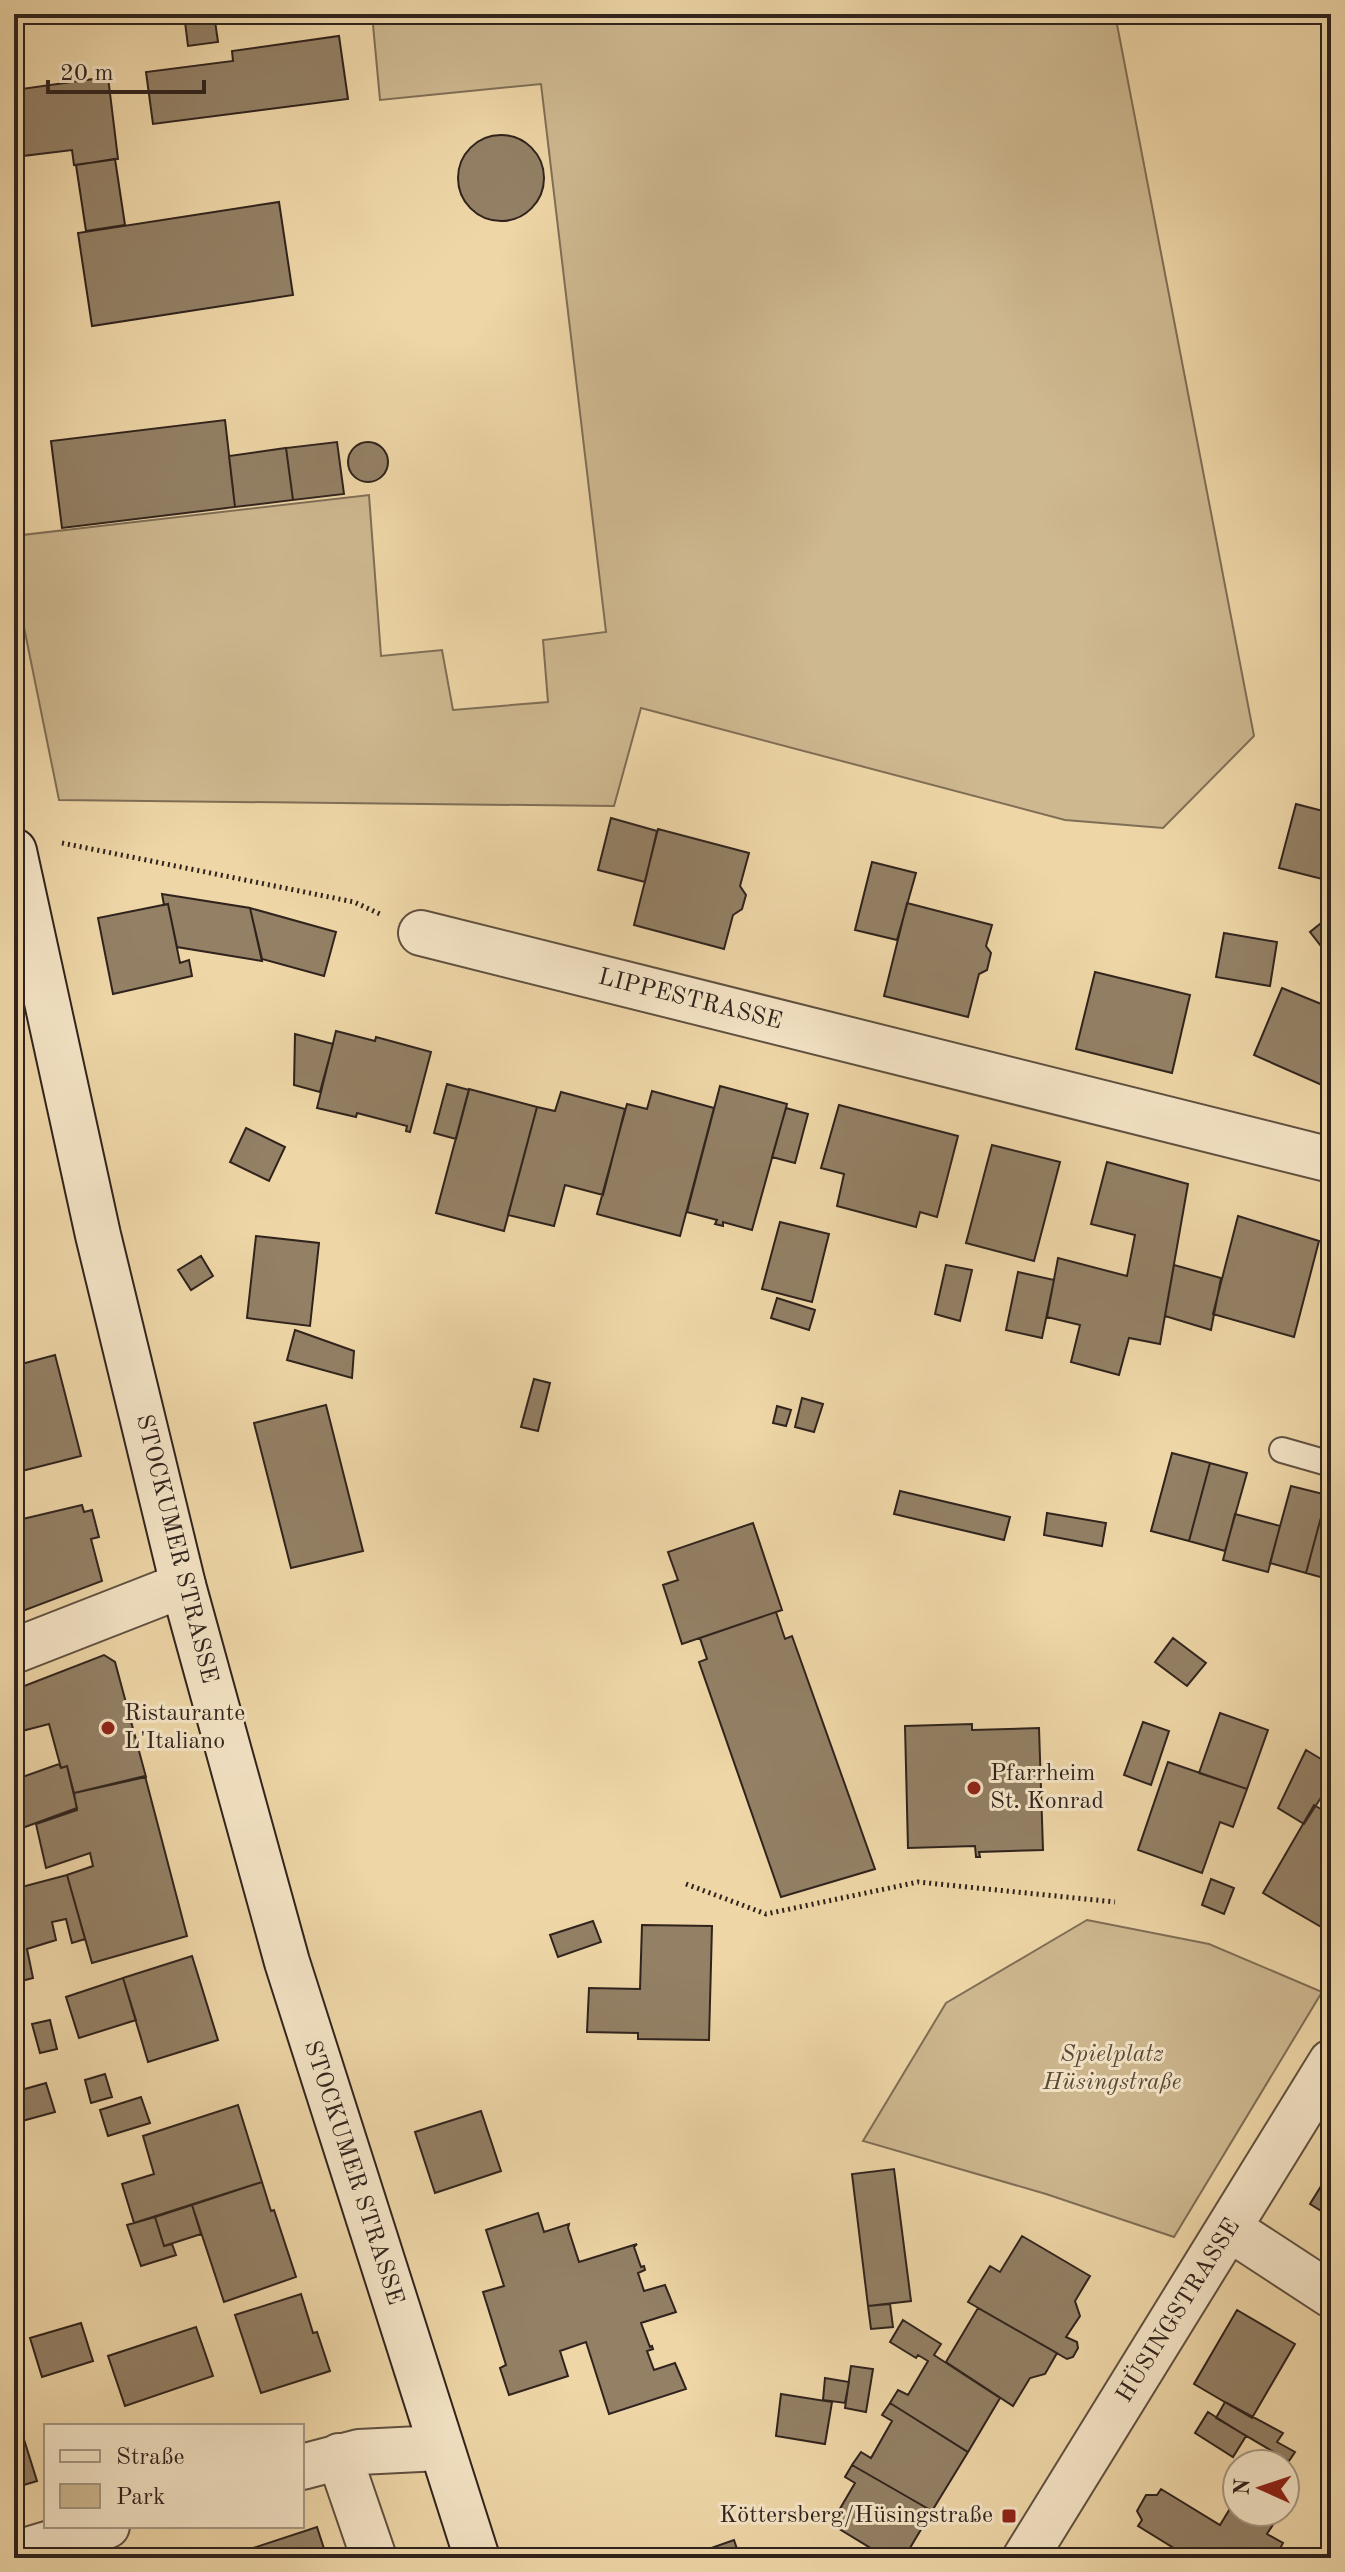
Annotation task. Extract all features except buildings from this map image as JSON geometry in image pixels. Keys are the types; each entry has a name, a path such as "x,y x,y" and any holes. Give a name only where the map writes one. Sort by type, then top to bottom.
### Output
{"street":[{"name":"STOCKUMER STRASSE","path":"33,846 29,990 98,1235 183,1585 287,1962 477,2558"},
{"name":"LIPPESTRASSE","path":"421,933 1331,1160"},
{"path":"14,1651 183,1585"},
{"name":"HÜSINGSTRASSE","path":"1025,2558 1331,2062"},
{"path":"1230,2229 1331,2295"},
{"path":"374,2558 320,2462 359,2452 440,2448"},
{"path":"14,2554 100,2528"}],"lane":[{"path":"1282,1450 1331,1464"}],"path":[{"path":"33,846 354,902 421,933"},
{"path":"686,1884 766,1914 918,1882 1115,1902"}],"green space":[{"path":"372,14 1115,14 1254,736 1163,828 1065,820 641,708 614,806 59,800 14,578 14,536 369,495 381,656 442,650 453,710 548,702 543,640 606,632 541,84 380,100"},
{"name":"Spielplatz Hüsingstraße","path":"1087,1920 1209,1944 1322,1992 1174,2237 1046,2194 863,2141 946,2003"}],"place":[{"name":"Ristaurante L'Italiano","path":"108,1728"},
{"name":"Pfarrheim St. Konrad","path":"974,1788"},
{"name":"Köttersberg/Hüsingstraße","path":"1009,2516"}]}
